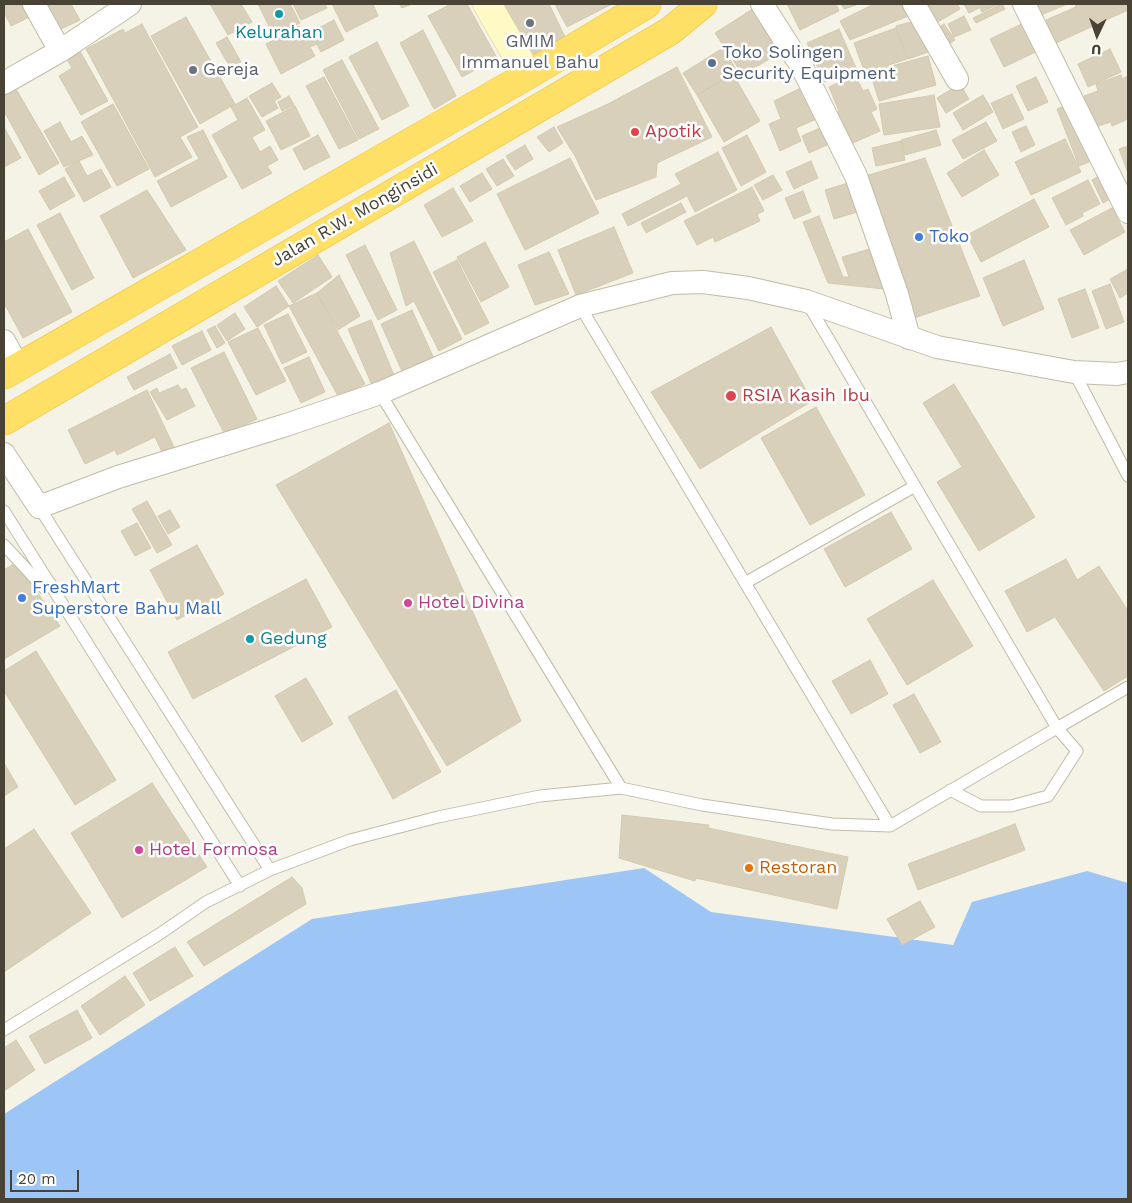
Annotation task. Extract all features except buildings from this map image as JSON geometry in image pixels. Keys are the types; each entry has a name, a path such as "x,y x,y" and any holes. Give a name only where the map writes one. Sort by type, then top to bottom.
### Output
{"highway":[{"name":"Jalan R.W. Monginsidi","path":"11,371 528,76 647,4"},
{"name":"Jalan R.W. Monginsidi","path":"4,422 670,30 703,4"}],"main road":[{"path":"487,4 528,76"}],"street":[{"path":"34,4 60,51"},
{"path":"4,83 60,51 130,4"},
{"path":"762,4 802,68 856,176 897,294 909,338"},
{"path":"914,4 957,79"},
{"path":"1024,4 1128,212"},
{"path":"4,454 39,507 118,477 286,425 380,393 580,306 638,290 680,283 703,282 748,288 806,302 937,347 1074,372 1117,374 1128,372"},
{"path":"4,341 11,371"}],"lane":[{"path":"806,302 1057,728 1077,751 1048,796 1011,806 981,806 950,790"},
{"path":"580,306 890,826"},
{"path":"1074,372 1128,476"},
{"path":"380,393 621,788"},
{"path":"745,583 915,486"},
{"path":"39,507 270,870"},
{"path":"4,512 240,886"},
{"path":"4,545 44,588 50,583"},
{"path":"4,1030 206,902 270,870 350,840 438,816 540,796 621,788 702,805 832,824 890,826 1128,687"}],"water":[{"path":"644,868 711,912 953,945 972,902 1087,871 1128,883 1128,1199 4,1199 4,1114 312,919"}],"place":[{"name":"Kelurahan","path":"279,14"},
{"name":"GMIM Immanuel Bahu","path":"530,23"},
{"name":"Toko Solingen Security Equipment","path":"712,63"},
{"name":"Gereja","path":"193,70"},
{"name":"Apotik","path":"635,132"},
{"name":"Toko","path":"919,237"},
{"name":"RSIA Kasih Ibu","path":"731,396"},
{"name":"FreshMart Superstore Bahu Mall","path":"22,598"},
{"name":"Hotel Divina","path":"408,603"},
{"name":"Gedung","path":"250,639"},
{"name":"Hotel Formosa","path":"139,850"},
{"name":"Restoran","path":"749,868"}]}
